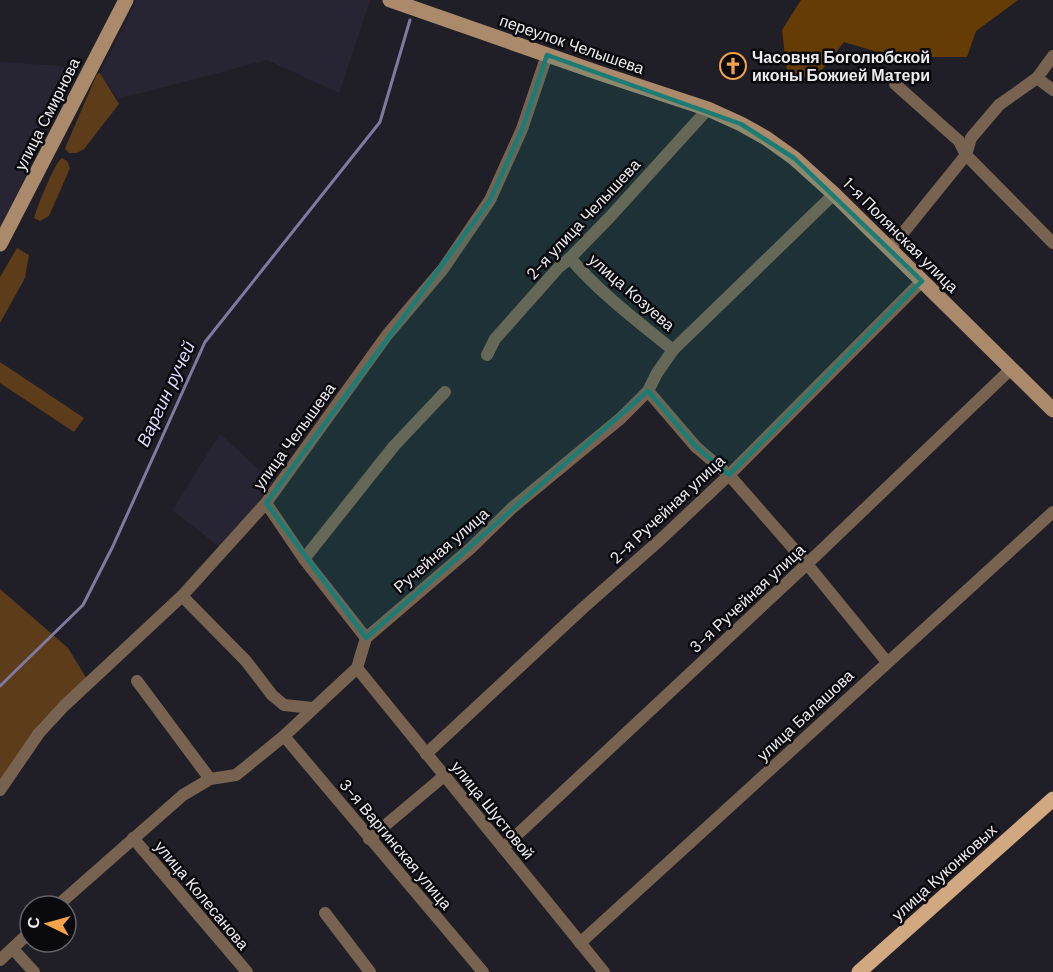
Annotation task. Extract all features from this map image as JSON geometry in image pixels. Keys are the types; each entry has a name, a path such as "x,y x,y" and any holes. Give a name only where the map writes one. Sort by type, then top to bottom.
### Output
{"main road":[{"name":"улица Куконковых","path":"859,972 1051,807"},
{"name":"улица Куконковых","path":"870,972 1051,807"}],"street":[{"name":"улица Смирнова","path":"0,244 126,0"},
{"name":"переулок Челышева","path":"390,0 708,109"},
{"name":"улица Челышева","path":"0,789 39,733 64,706 182,596 266,503 387,335 443,268 490,200 522,129 540,82 547,55"},
{"path":"890,249 966,155 971,138 999,105 1037,78 1053,56"},
{"path":"1037,78 1053,90"},
{"path":"895,84 959,141 966,155 1053,243"},
{"name":"1-я Полянская улица","path":"708,109 741,124 794,158 834,194 1053,410"},
{"name":"2-я улица Челышева","path":"488,355 495,339 559,267 570,258 708,109"},
{"name":"Ручейная улица","path":"366,638 471,548 512,508 621,418 648,392 657,373 673,350 834,194"},
{"name":"улица Козуева","path":"570,258 587,278 619,307 673,350"},
{"name":"2-я Ручейная улица","path":"426,754 729,475 922,281"},
{"name":"3-я Ручейная улица","path":"503,848 807,564 1011,369"},
{"path":"304,559 394,446 446,392"},
{"path":"648,392 696,447 729,475 807,564 887,662"},
{"path":"70,894 183,795 210,779 236,775 284,736 357,668 366,638 304,559 266,503"},
{"name":"улица Балашова","path":"580,943 1053,512"},
{"path":"182,596 246,662 272,695 284,705 314,708"},
{"name":"улица Шустовой","path":"357,668 604,972"},
{"path":"137,681 210,779"},
{"name":"3-я Варгинская улица","path":"284,736 483,972"},
{"path":"369,839 444,776"},
{"name":"улица Колесанова","path":"133,838 246,972"},
{"path":"325,913 370,972"},
{"path":"0,960 18,944"},
{"path":"13,949 34,972"}],"highlighted area":[{"path":"547,55 741,124 794,158 922,281 729,475 696,447 648,391 366,638 266,503 490,200 522,129"}],"shaded area":[{"path":"137,0 370,0 339,93 267,60 118,99 100,73"},
{"path":"801,0 1018,0 976,31 967,57 904,57 844,42 817,76 788,80 782,30"},
{"path":"0,62 61,66 73,76 0,228"},
{"path":"100,73 119,104 84,149 77,153 69,153 65,149 66,146 97,74"},
{"path":"62,158 67,161 70,168 49,216 40,221 34,218 35,213 51,176"},
{"path":"17,248 29,255 25,278 0,323 0,277"},
{"path":"0,362 84,418 74,432 0,383"},
{"path":"220,434 274,483 221,548 172,510"},
{"path":"0,589 68,648 87,679 38,725 0,788"}],"waterway":[{"name":"Варгин ручей","path":"0,686 83,605 113,546 205,342 380,122 410,20"}],"place":[{"name":"Часовня Боголюбской иконы Божией Матери","path":"733,66"}]}
